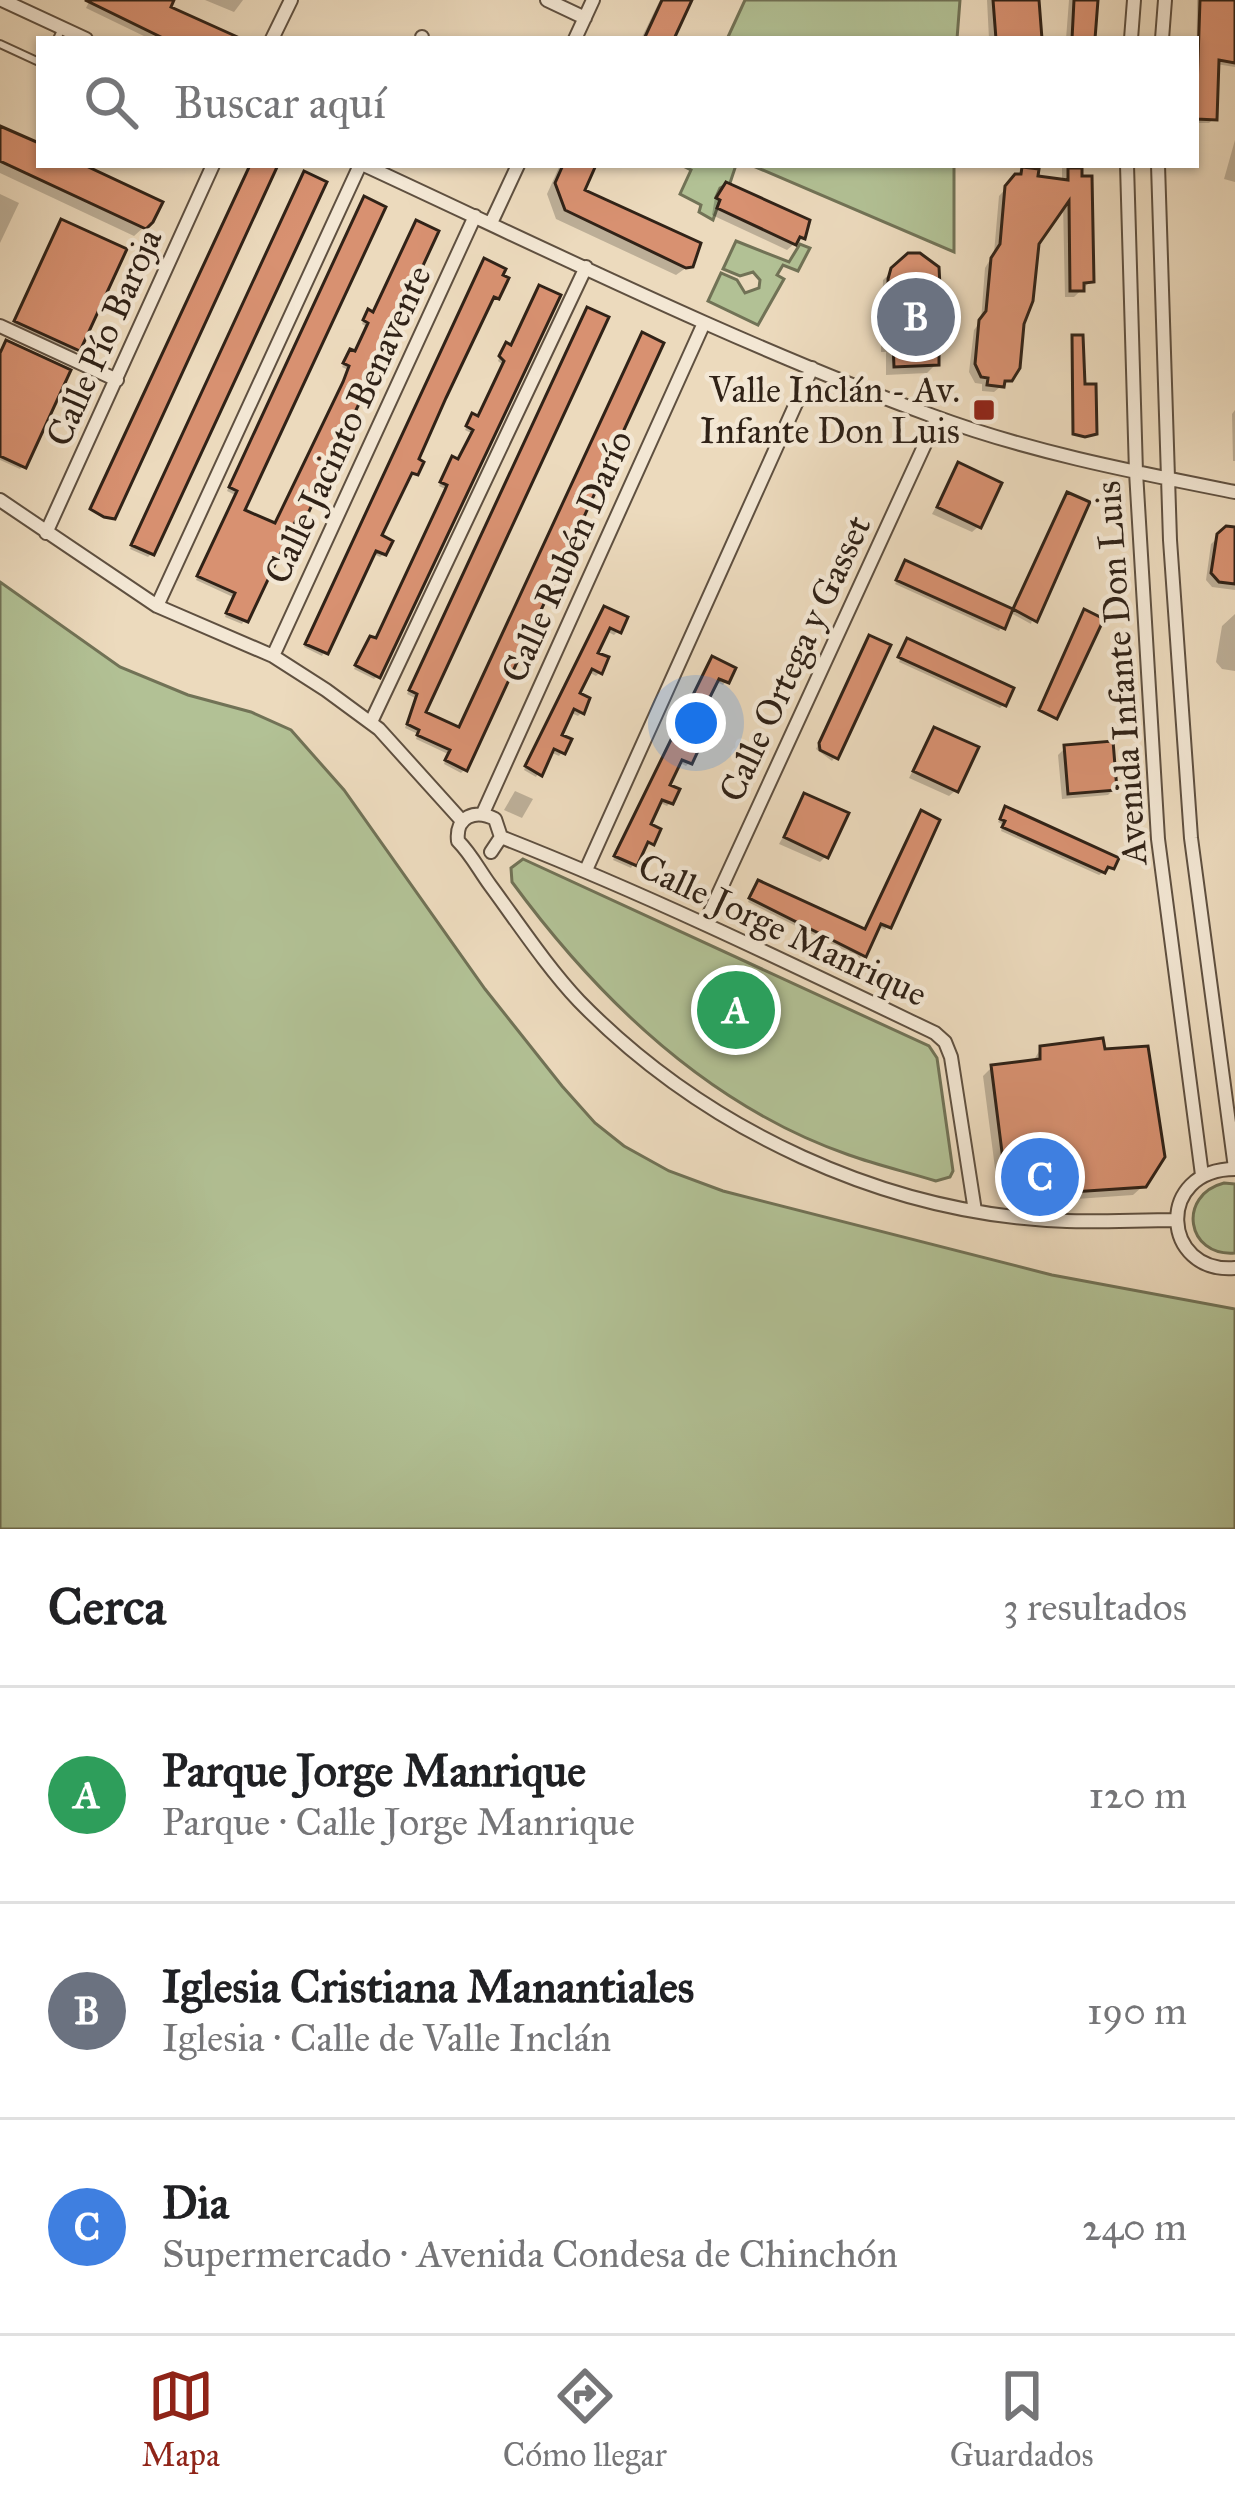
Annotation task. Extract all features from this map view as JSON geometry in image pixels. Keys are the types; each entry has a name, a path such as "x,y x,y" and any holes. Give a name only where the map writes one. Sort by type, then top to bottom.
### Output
{"street":[{"path":"2,0 59,34"},
{"path":"273,36 291,0"},
{"path":"547,0 585,17"},
{"path":"576,36 593,0"},
{"path":"1131,36 1134,0"},
{"path":"1162,36 1165,0"},
{"name":"Calle Pío Baroja","path":"46,533 212,168"},
{"path":"157,606 361,168"},
{"path":"369,168 704,323 937,418 1136,472 1235,492"},
{"path":"491,223 517,168"},
{"name":"Avenida Infante Don Luis","path":"1127,168 1136,472 1158,839 1202,1174"},
{"name":"Avenida Infante Don Luis","path":"1159,168 1169,478 1191,838 1235,1168"},
{"name":"Calle Jacinto Benavente","path":"273,656 475,216"},
{"path":"371,722 586,267"},
{"name":"Calle Rubén Darío","path":"483,813 704,323"},
{"path":"0,326 118,380"},
{"path":"586,870 812,368"},
{"name":"Calle Ortega y Gasset","path":"705,923 937,418"},
{"path":"0,500 157,606 273,656 371,722 462,821"},
{"path":"462,821 483,813 495,819 501,837 491,852 490,885"},
{"path":"462,821 458,841 578,999 649,1064 737,1126 840,1173 975,1211 1065,1221 1176,1220"},
{"name":"Calle Jorge Manrique","path":"501,837 705,923 934,1033 945,1042 951,1057 975,1211"},
{"path":"468,850 491,852"},
{"path":"1235,1168 1202,1174 1183,1193 1176,1220 1186,1248 1196,1258 1235,1268"}],"lane":[{"path":"0,44 36,61"}],"green space":[{"path":"745,0 960,0 957,36 728,36"},
{"path":"687,168 735,168 730,183 716,197 720,200 713,220 699,212 701,205 680,194 691,170"},
{"path":"758,168 954,168 954,252"},
{"path":"736,241 789,262 800,244 810,248 798,271 783,265 777,275 784,279 758,325 708,301 721,273 737,280 745,293 759,288 760,280 753,272 740,276 723,269"},
{"path":"0,582 120,667 291,730 344,790 485,989 562,1086 595,1123 624,1146 669,1171 723,1191 1052,1275 1235,1309 1235,1529 0,1529"},
{"path":"523,859 929,1046 937,1058 953,1171 950,1177 936,1181 849,1155 798,1134 703,1078 619,1007 545,925 512,882 511,868"},
{"path":"1224,1183 1235,1184 1235,1253 1206,1245 1194,1224 1199,1200"}],"building":[{"path":"85,0 174,0 171,7 235,36 159,36"},
{"path":"662,0 692,0 675,36 645,36"},
{"path":"993,0 1039,0 1042,36 996,36"},
{"path":"1074,0 1098,0 1095,36 1072,36"},
{"path":"1200,0 1235,0 1235,63 1219,60 1217,120 1199,119"},
{"path":"0,126 36,142 36,168 90,168 163,202 146,229 0,161"},
{"path":"249,168 277,168 115,519 90,509"},
{"path":"562,168 595,168 585,190 701,243 693,267 686,268 565,210 555,183"},
{"path":"1022,168 1039,169 1038,176 1068,180 1068,168 1082,168 1082,176 1092,176 1094,282 1084,283 1084,291 1070,291 1069,201 1039,244 1020,368 1004,387 987,385 988,378 981,377 975,364 979,320 986,311 991,258 1000,244 1005,186"},
{"path":"304,171 327,182 154,555 131,545"},
{"path":"726,182 810,220 805,239 800,237 796,245 717,208 720,200 716,198"},
{"path":"364,196 386,207 245,510 275,523 343,382 349,366 343,363 350,349 355,351 368,323 363,320 368,309 373,312 416,220 439,231 304,522 297,518 248,622 226,613 235,593 197,576 237,491 229,487"},
{"path":"61,219 127,249 80,351 14,321"},
{"path":"908,253 920,253 939,267 943,344 939,344 939,365 894,367 888,279 891,268"},
{"path":"484,258 506,269 503,275 509,278 499,299 494,297 446,398 419,459 424,462 418,475 412,473 382,535 393,541 386,555 376,551 328,654 305,644"},
{"path":"539,285 561,295 380,678 355,665 370,636 376,638 445,490 447,485 440,482 452,456 458,459 473,430 466,426 472,413 478,416 504,361 499,356 506,342 511,345"},
{"path":"587,307 609,317 426,712 459,727 642,332 664,343 467,771 445,760 450,750 417,735 419,730 407,724 417,694 409,690"},
{"path":"1072,335 1083,335 1085,384 1096,384 1097,434 1085,437 1073,434"},
{"path":"6,340 71,370 26,468 0,456 0,353"},
{"path":"958,462 1002,483 981,528 937,507"},
{"path":"1067,492 1090,502 1037,622 1013,609"},
{"path":"1226,526 1235,527 1235,584 1219,582 1211,573 1217,534"},
{"path":"905,560 1013,609 1005,629 896,580"},
{"path":"604,606 628,617 621,633 610,628 598,653 609,657 602,674 592,669 580,693 590,698 584,714 574,709 562,735 572,739 565,754 554,749 542,776 525,766"},
{"path":"1084,609 1104,619 1057,719 1039,710"},
{"path":"869,635 891,645 838,759 820,750 819,743"},
{"path":"907,638 1014,688 1006,706 898,657"},
{"path":"712,656 736,668 729,683 719,679 707,703 717,708 711,724 701,719 688,743 699,749 692,764 682,760 670,785 680,789 673,804 662,800 651,824 661,829 654,845 648,842 637,866 614,856"},
{"path":"934,727 979,747 958,792 913,771"},
{"path":"1113,741 1117,790 1068,794 1064,745"},
{"path":"804,793 849,813 828,858 784,837"},
{"path":"1005,806 1119,858 1114,869 1108,867 1105,873 1002,827"},
{"path":"921,810 940,820 891,928 881,924 866,957 749,898 758,880 865,929"},
{"path":"1103,1038 1105,1049 1148,1046 1165,1157 1146,1187 1072,1192 1057,1189 1056,1184 1006,1184 991,1065 1040,1059 1040,1046"}],"place":[{"name":"Iglesia Cristiana Manantiales","path":"916,317"},
{"name":"Valle Inclán - Av. Infante Don Luis","path":"984,410"},
{"name":"Parque Jorge Manrique","path":"736,1010"},
{"name":"Dia","path":"1040,1177"}]}
